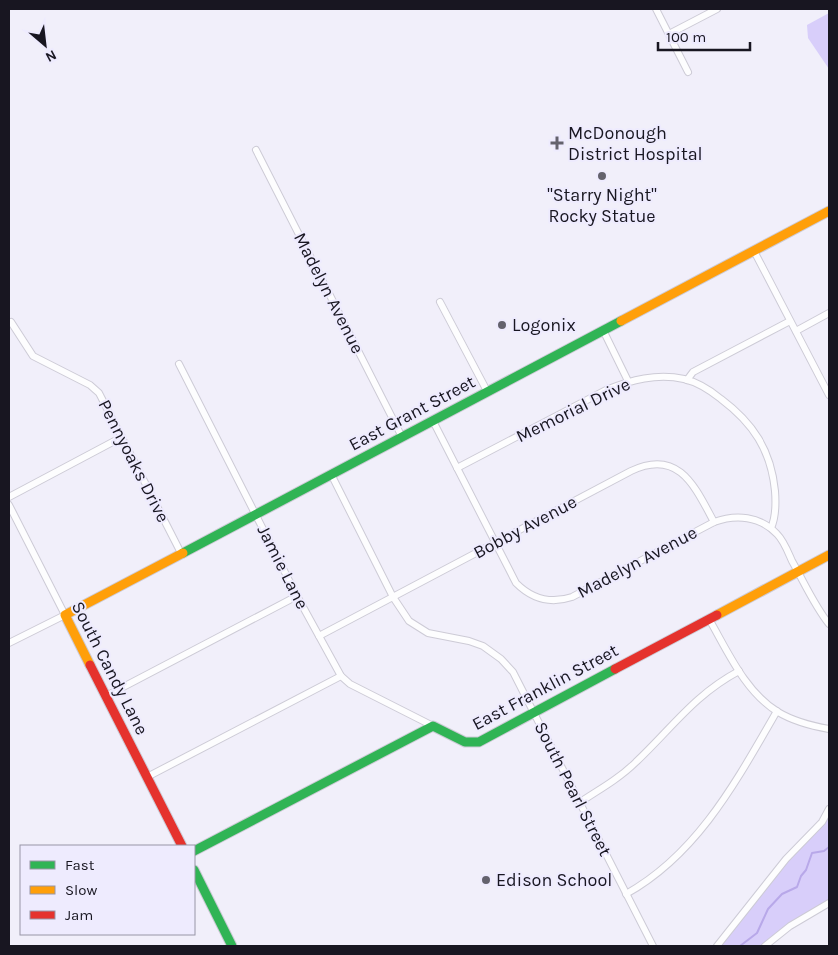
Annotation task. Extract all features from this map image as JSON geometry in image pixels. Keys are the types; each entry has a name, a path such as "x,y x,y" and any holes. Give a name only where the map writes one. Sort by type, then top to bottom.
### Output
{"main road":[{"name":"East Grant Street","path":"65,615 829,211"},
{"name":"East Franklin Street","path":"433,726 462,741 479,742 829,555"},
{"name":"South Candy Lane","path":"65,615 181,845"},
{"path":"195,850 433,726"},
{"path":"195,872 232,946"}],"street":[{"path":"656,9 688,72"},
{"path":"669,34 717,9"},
{"name":"Madelyn Avenue","path":"256,150 402,437"},
{"path":"754,251 829,395"},
{"path":"440,302 487,391"},
{"path":"796,331 829,313"},
{"path":"687,380 692,372 790,321"},
{"name":"Pennyoaks Drive","path":"11,322 33,356 90,386 99,393 181,553"},
{"path":"603,330 628,381"},
{"name":"Jamie Lane","path":"179,364 297,596 340,676 350,684 433,726"},
{"name":"Memorial Drive","path":"457,468 606,390 628,381 658,377 687,380 707,389 736,410 748,422 760,440 769,460 774,485 775,516 771,528"},
{"name":"Madelyn Avenue","path":"433,421 516,583 521,588 542,599 557,600 572,596 722,519 740,517 757,521 771,528"},
{"path":"9,497 122,438"},
{"name":"Bobby Avenue","path":"319,636 631,471 646,466 670,467 678,470 690,480 714,522"},
{"name":"South Pearl Street","path":"331,474 404,615 421,630 440,636 468,640 483,646 495,653 513,672 653,946"},
{"name":"South Candy Lane","path":"9,505 65,615"},
{"path":"771,528 779,535 818,608 829,624"},
{"path":"106,696 297,596"},
{"name":"East Grant Street","path":"9,643 65,615"},
{"path":"709,619 739,671 753,690 777,711 802,722 829,729"},
{"path":"580,802 635,763 696,700 718,683 739,671"},
{"path":"147,777 340,676"},
{"path":"626,894 660,872 693,841 728,791 777,711"},
{"path":"717,946 786,859 817,827 829,809"},
{"path":"768,945 790,926 829,904"}],"shaded area":[{"path":"829,13 829,69 808,38 807,25"},
{"path":"829,809 829,904 765,946 717,946"}],"waterway":[{"path":"740,946 757,933 768,909 782,894 797,887 812,853 824,851 829,847"}],"traffic: fast":[{"path":"183,553 621,321"},
{"path":"195,850 433,726 465,742 479,742 615,669"},
{"path":"195,872 232,946"}],"traffic: slow":[{"path":"621,321 829,211"},
{"path":"90,665 65,615 183,553"},
{"path":"717,615 829,555"}],"traffic: jam":[{"path":"615,669 717,615"},
{"path":"90,665 181,845"}],"place":[{"name":"McDonough District Hospital","path":"557,143"},
{"name":"\"Starry Night\" Rocky Statue","path":"602,176"},
{"name":"Logonix","path":"502,325"},
{"name":"Edison School","path":"486,880"}]}
